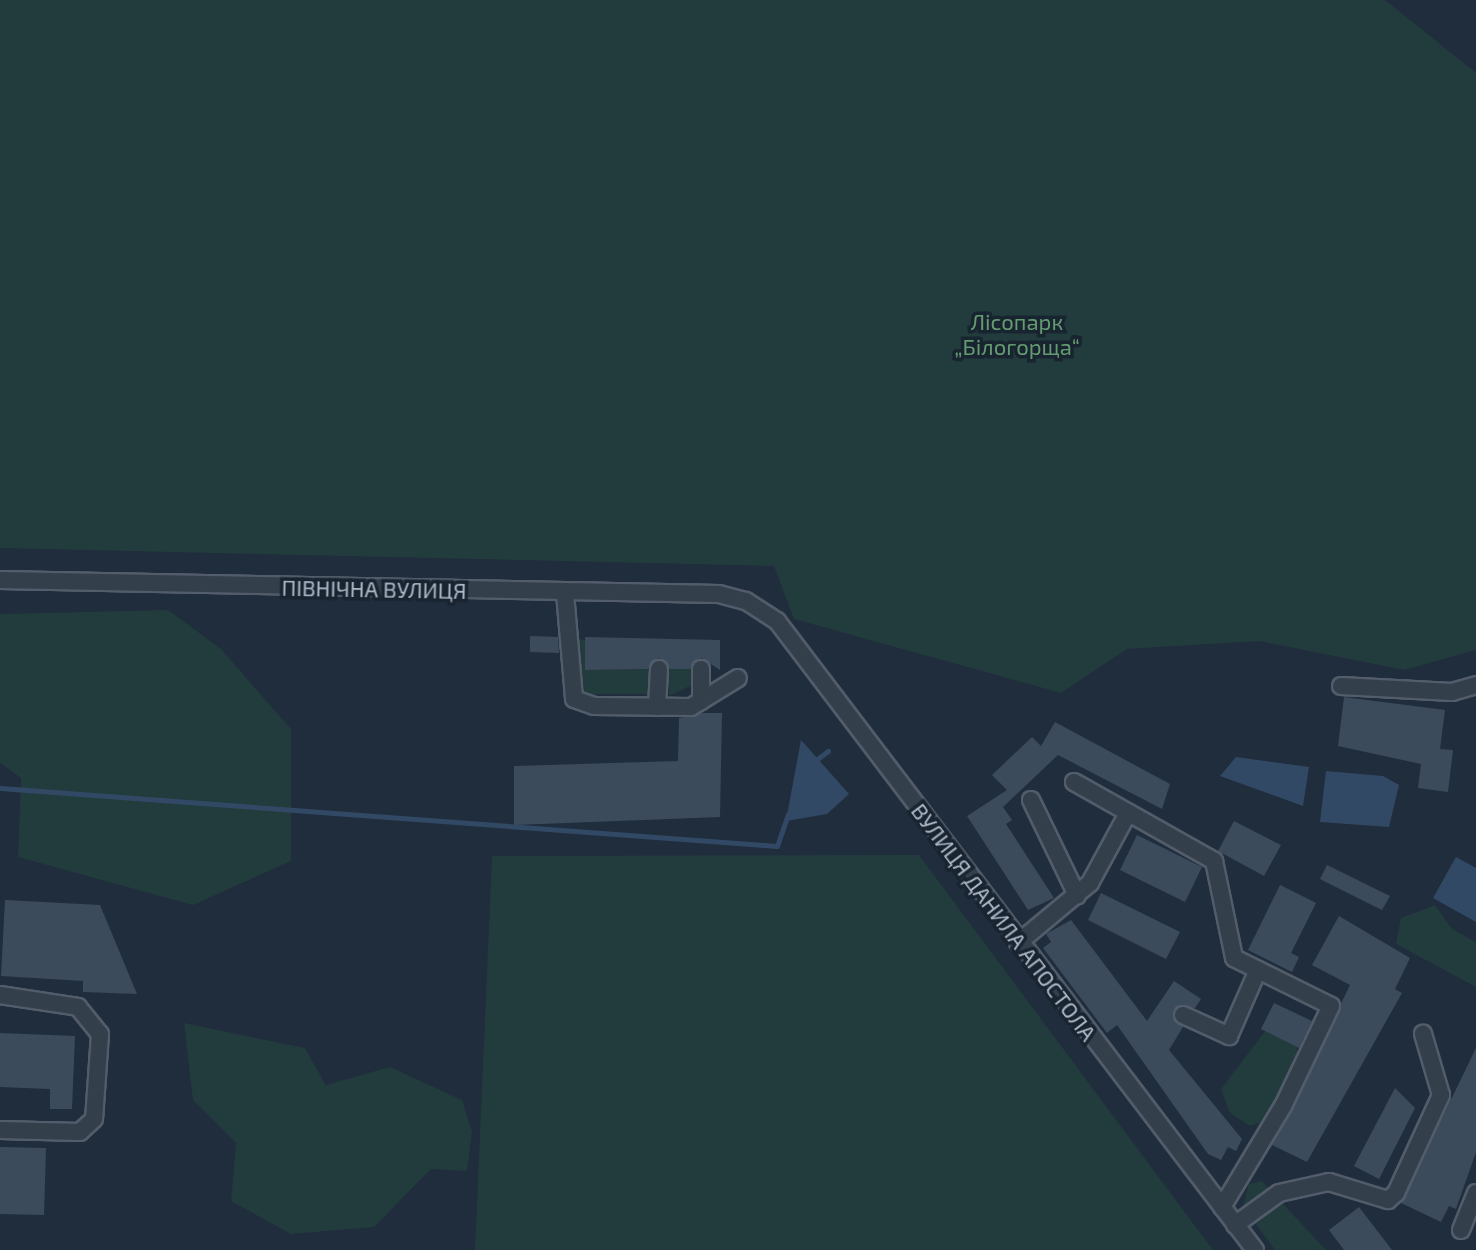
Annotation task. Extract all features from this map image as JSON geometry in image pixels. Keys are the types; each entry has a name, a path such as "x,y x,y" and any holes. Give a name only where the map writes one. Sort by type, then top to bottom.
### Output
{"street":[{"name":"ПІВНІЧНА ВУЛИЦЯ","path":"0,580 719,594 746,601"},
{"path":"565,593 574,699 657,707 701,701 738,678"},
{"name":"ВУЛИЦЯ ДАНИЛА АПОСТОЛА","path":"746,601 777,621 1018,943 1255,1250"},
{"path":"657,707 659,669"},
{"path":"701,669 701,701"},
{"path":"1341,686 1452,692 1476,685"},
{"path":"1074,782 1214,861 1234,958 1331,1006 1283,1106 1222,1207"},
{"path":"1031,800 1077,895"},
{"path":"1018,943 1077,895 1128,813"},
{"path":"1183,1015 1229,1036 1258,970"},
{"path":"0,995 78,1007 100,1034 94,1119 80,1132 0,1130"},
{"path":"1235,1225 1279,1193 1329,1182 1388,1200 1396,1193 1441,1095 1423,1034"},
{"path":"1461,1230 1476,1193"}],"green space":[{"name":"Лісопарк „Білогорща“","path":"0,0 1385,0 1476,73 1476,650 1404,670 1259,641 1127,649 1061,693 794,619 774,566 0,548"},
{"path":"168,610 221,649 291,729 291,861 193,905 18,857 21,778 0,763 0,614"},
{"path":"578,639 585,640 586,670 653,669 651,694 582,694"},
{"path":"666,669 696,669 694,684 669,696"},
{"path":"919,855 1213,1250 475,1250 492,856"},
{"path":"1435,905 1452,929 1476,942 1476,987 1396,944 1401,918"},
{"path":"184,1023 305,1048 326,1085 390,1067 462,1100 472,1132 467,1171 431,1169 374,1227 291,1234 231,1201 236,1143 193,1100"},
{"path":"1269,1026 1296,1044 1299,1057 1262,1122 1250,1126 1230,1113 1221,1089"},
{"path":"1262,1181 1326,1250 1275,1250 1243,1207 1249,1184"}],"water":[{"path":"801,740 849,794 827,814 786,821"},
{"path":"1236,757 1309,767 1303,806 1220,776"},
{"path":"1326,771 1383,776 1399,785 1389,827 1320,822"},
{"path":"1456,857 1476,868 1476,922 1433,898"}],"building":[{"path":"530,636 558,637 559,653 530,652"},
{"path":"585,637 720,640 720,670 702,658 690,669 670,669 659,658 648,669 585,670"},
{"path":"1344,697 1445,710 1440,749 1453,750 1448,792 1418,788 1421,764 1338,746"},
{"path":"722,713 720,817 514,825 514,766 678,761 679,718"},
{"path":"1055,722 1170,784 1162,809 1058,755 1003,807 1012,820 1006,824 1054,898 1028,910 967,816 1007,790 992,775 1032,737 1041,746"},
{"path":"1234,821 1281,845 1264,876 1218,851"},
{"path":"1137,835 1202,867 1185,902 1120,870"},
{"path":"1327,865 1390,896 1382,910 1320,879"},
{"path":"1280,885 1316,903 1291,953 1299,957 1292,972 1248,950"},
{"path":"1101,893 1180,932 1166,959 1088,920"},
{"path":"5,900 100,905 137,994 83,992 83,981 1,976"},
{"path":"1339,916 1410,958 1395,989 1402,993 1307,1162 1272,1145 1350,985 1312,965"},
{"path":"1071,920 1147,1021 1174,981 1201,999 1195,1008 1173,1010 1183,1027 1169,1050 1242,1139 1236,1151 1228,1147 1221,1160 1208,1154 1117,1025 1107,1033 1043,948 1051,942 1046,934"},
{"path":"1274,1003 1312,1021 1299,1048 1261,1029"},
{"path":"0,1033 75,1036 72,1109 50,1109 50,1089 0,1087"},
{"path":"1476,1048 1476,1152 1456,1209 1449,1206 1441,1222 1401,1203"},
{"path":"1395,1088 1415,1108 1379,1179 1354,1166"},
{"path":"0,1147 46,1148 44,1215 0,1214"},
{"path":"1359,1207 1392,1250 1344,1250 1329,1230"}],"waterway":[{"path":"816,760 828,751"},
{"path":"0,788 777,846 788,814"}]}
